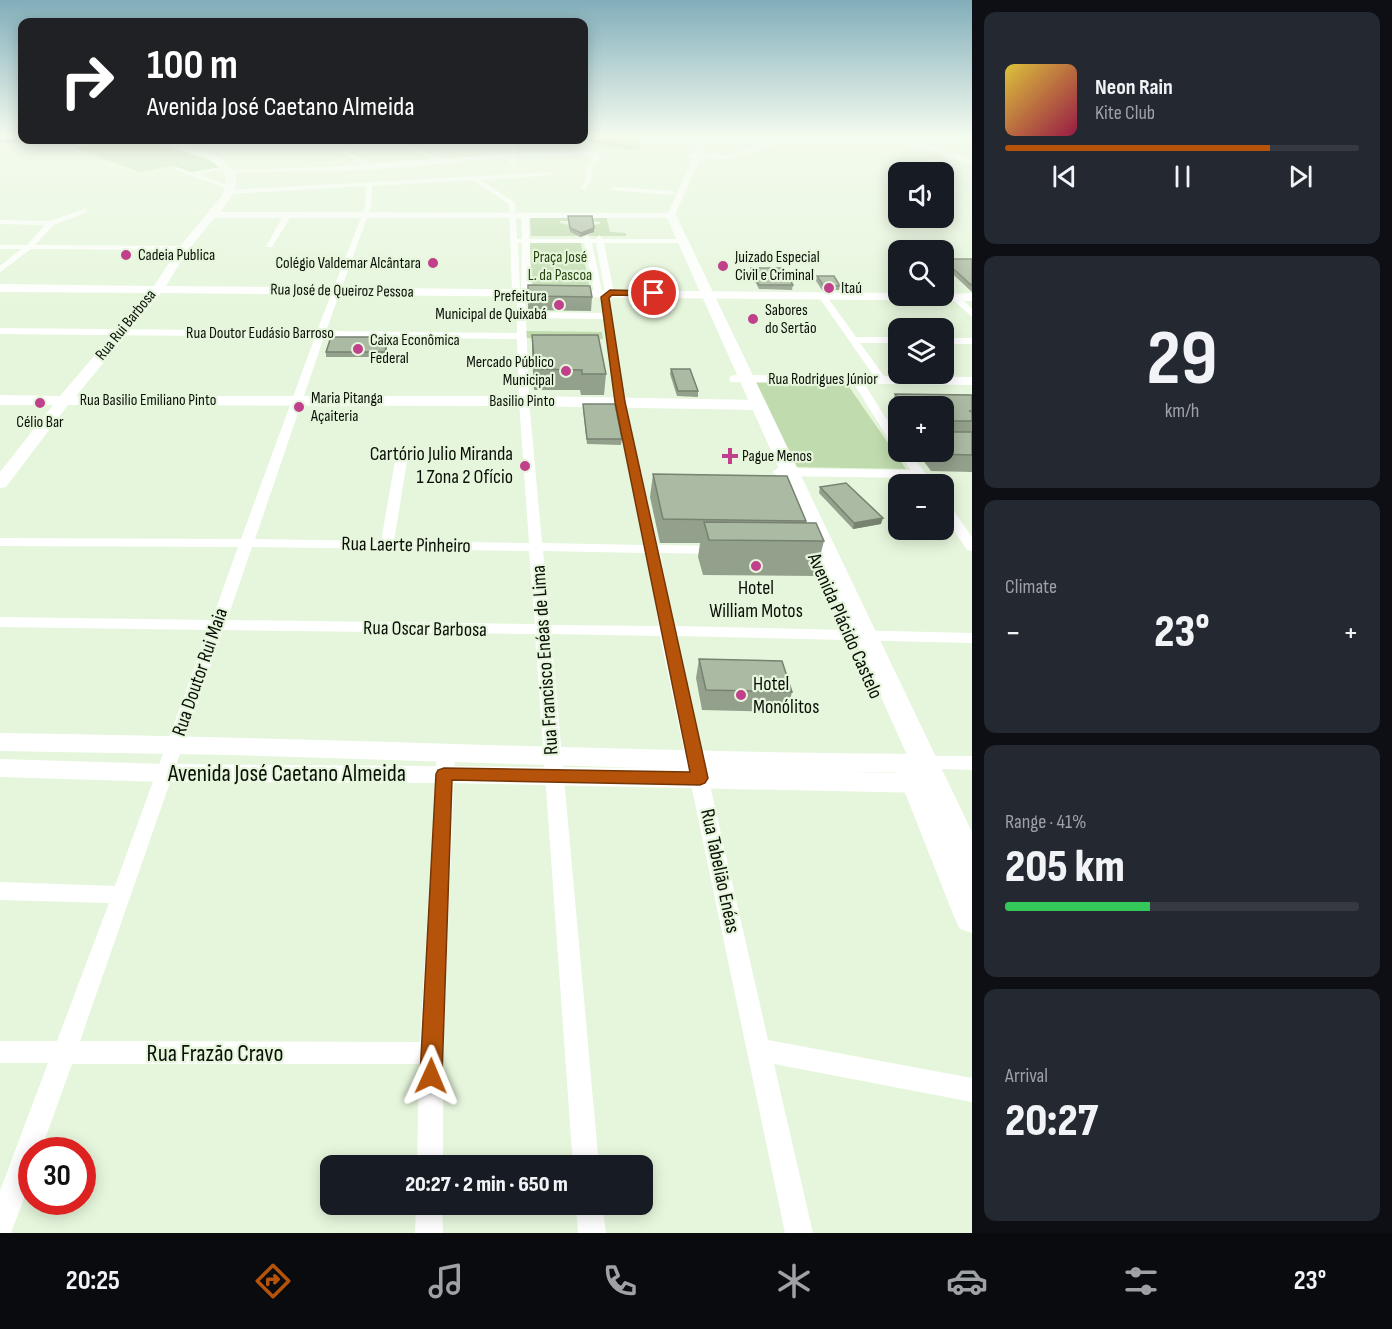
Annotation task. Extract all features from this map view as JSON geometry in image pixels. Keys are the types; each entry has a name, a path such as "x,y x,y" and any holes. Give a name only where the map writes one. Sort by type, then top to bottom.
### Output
{"main road":[{"name":"Rua Rui Barbosa","path":"0,483 6,469 157,290 184,248 227,195"},
{"path":"212,214 287,216 668,215"},
{"name":"Avenida Plácido Castelo","path":"668,215 920,773 972,919"},
{"name":"Rua José de Queiroz Pessoa","path":"0,288 336,290 521,299 604,294 972,297"},
{"name":"Rua Rodrigues Júnior","path":"741,379 972,381"},
{"name":"Rua Basilio Emiliano Pinto","path":"0,400 297,400"},
{"name":"Basilio Pinto","path":"297,400 753,405"},
{"name":"Avenida José Caetano Almeida","path":"0,742 176,743 445,764"},
{"name":"Avenida José Caetano Almeida","path":"0,768 165,773 445,764 920,773"},
{"name":"Avenida Plácido Castelo","path":"920,773 969,852"}],"street":[{"name":"Rua Doutor Rui Maia","path":"0,1227 122,895 215,626 365,215 370,195"},
{"path":"500,195 509,200 513,207 513,239 521,299"},
{"path":"655,195 673,197 668,215"},
{"path":"5,223 51,223 85,211"},
{"path":"521,299 526,239 525,214"},
{"path":"269,245 287,216"},
{"path":"0,270 29,247 51,223"},
{"path":"513,239 678,239"},
{"path":"587,239 604,294"},
{"path":"599,239 604,294"},
{"path":"0,247 184,248"},
{"name":"Rua Tabelião Enéas","path":"604,294 608,350 799,1233"},
{"path":"822,296 882,380"},
{"path":"955,297 972,314"},
{"path":"521,299 606,316"},
{"name":"Rua Francisco Enéas de Lima","path":"521,299 525,345 524,401 585,1155"},
{"name":"Rua Doutor Eudásio Barroso","path":"0,331 322,334 525,345"},
{"path":"853,340 888,340"},
{"path":"954,341 972,341"},
{"path":"856,379 888,428"},
{"path":"387,545 401,461"},
{"path":"911,462 920,474"},
{"path":"784,472 920,474"},
{"path":"954,521 972,547"},
{"name":"Rua Laerte Pinheiro","path":"0,542 732,550"},
{"name":"Rua Oscar Barbosa","path":"0,622 667,631 972,638"},
{"path":"920,773 972,763"},
{"path":"430,1155 431,1053 445,764"},
{"path":"0,891 122,895"},
{"path":"759,1050 972,1090"},
{"name":"Rua Frazão Cravo","path":"0,1052 431,1053"},
{"path":"429,1215 429,1233"},
{"path":"591,1215 592,1233"}],"green space":[{"path":"530,216 606,216 610,232 626,233 626,236 587,236 594,232 593,225 600,224 600,222 568,218 568,221 560,221 560,223 569,225 570,232 578,236 531,236"},
{"name":"Praça José L. da Pascoa","path":"529,243 581,243 590,290 533,289"},
{"path":"524,331 602,332 603,339 524,338"},
{"path":"753,381 845,381 888,443 888,462 901,462 906,469 794,467"}],"building":[{"path":"568,216 592,216 594,228 581,233 570,228"},
{"path":"954,259 972,259 972,286 954,269"},
{"path":"751,268 783,268 793,285 759,285"},
{"path":"817,276 834,276 840,286 823,285"},
{"path":"528,285 590,286 592,297 528,296"},
{"path":"532,335 598,335 606,374 582,374 582,370 535,369"},
{"name":"Caixa Econômica Federal","path":"331,337 388,337 385,352 326,352"},
{"path":"671,369 690,369 698,391 678,391"},
{"path":"895,394 972,395 972,411 970,411 972,421 954,421 954,396 896,396"},
{"path":"583,404 615,404 622,439 587,439"},
{"path":"954,432 972,432 972,455 954,454"},
{"path":"653,474 787,476 806,521 663,519"},
{"path":"846,483 883,518 854,523 820,487"},
{"path":"704,522 816,523 824,541 709,540"},
{"path":"699,659 782,661 792,692 706,690"}],"place":[{"name":"Cadeia Publica","path":"126,255"},
{"name":"Colégio Valdemar Alcântara","path":"433,263"},
{"name":"Juizado Especial Civil e Criminal","path":"723,266"},
{"name":"Itaú","path":"829,288"},
{"name":"Prefeitura Municipal de Quixabá","path":"559,305"},
{"name":"Sabores do Sertão","path":"753,319"},
{"name":"Caixa Econômica Federal","path":"358,349"},
{"name":"Mercado Público Municipal","path":"566,371"},
{"name":"Célio Bar","path":"40,403"},
{"name":"Maria Pitanga Açaiteria","path":"299,407"},
{"name":"Pague Menos","path":"730,456"},
{"name":"Cartório Julio Miranda 1 Zona 2 Ofício","path":"525,466"},
{"name":"Hotel William Motos","path":"756,566"},
{"name":"Hotel Monólitos","path":"741,695"}],"route":[{"path":"431,1076 444,774 700,778 620,402 614,350 604,297 610,293 654,293"}]}
